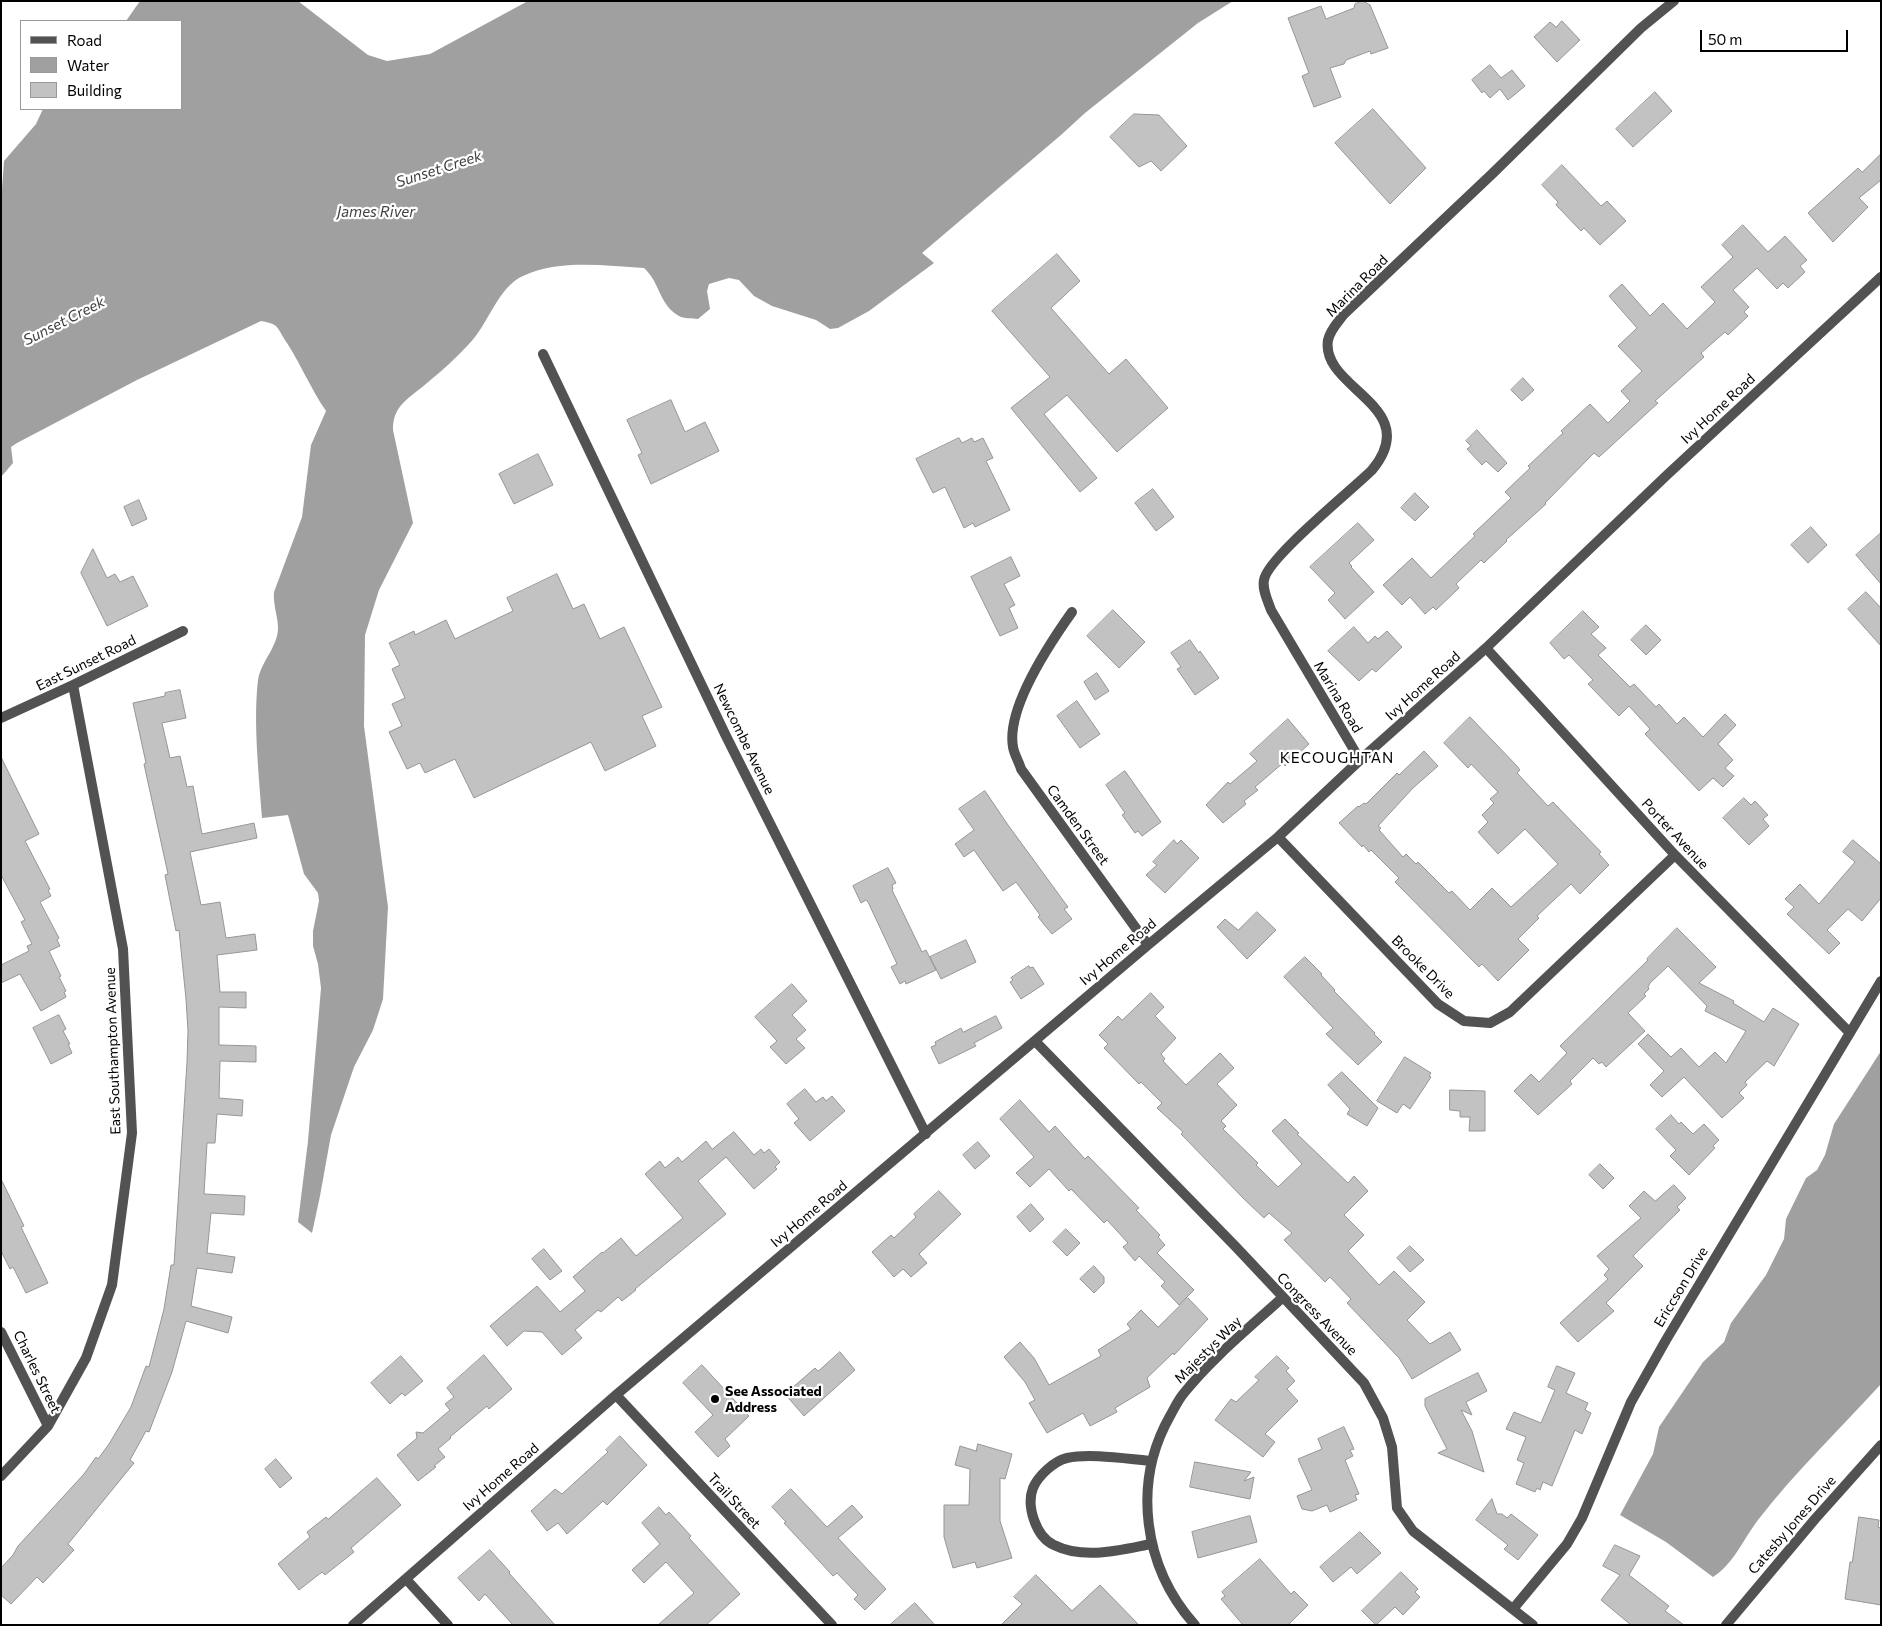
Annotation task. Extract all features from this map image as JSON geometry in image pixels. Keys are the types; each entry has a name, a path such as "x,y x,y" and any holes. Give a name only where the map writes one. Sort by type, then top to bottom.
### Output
{"street":[{"name":"Marina Road","path":"1360,760 1271,610 1265,594 1263,581 1266,573 1279,555 1372,470 1384,454 1387,434 1385,424 1370,402 1332,362 1328,348 1332,331 1344,314 1492,174 1621,46 1674,1"},
{"name":"Ivy Home Road","path":"353,1625 616,1396 1034,1041 1278,837 1360,760 1486,648 1668,474 1881,277"},
{"name":"Newcombe Avenue","path":"542,354 726,736 926,1134"},
{"name":"Camden Street","path":"1072,612 1044,653 1016,711 1013,727 1013,748 1021,769 1148,945"},
{"name":"East Sunset Road","path":"1,718 73,686 183,630"},
{"name":"Porter Avenue","path":"1486,648 1675,855 1850,1033"},
{"name":"East Southampton Avenue","path":"1,1476 48,1426 86,1358 112,1285 132,1133 123,949 73,686"},
{"name":"Brooke Drive","path":"1278,837 1438,1004 1464,1021 1490,1023 1510,1012 1675,855"},
{"name":"Ericcson Drive","path":"1513,1609 1567,1544 1582,1518 1631,1402 1666,1340 1881,981"},
{"name":"Congress Avenue","path":"1034,1041 1236,1247 1364,1383 1383,1418 1392,1446 1397,1508 1413,1531 1533,1625"},
{"name":"Majestys Way","path":"1195,1625 1175,1598 1151,1544 1147,1494 1151,1461 1160,1434 1182,1394 1218,1356 1282,1298"},
{"name":"Charles Street","path":"1,1332 48,1426"},
{"name":"Trail Street","path":"616,1396 832,1625"},
{"name":"Catesby Jones Drive","path":"1726,1625 1881,1445"},
{"path":"1151,1461 1101,1457 1066,1458 1046,1470 1033,1488 1030,1504 1038,1530 1052,1545 1075,1552 1106,1552 1151,1544"},
{"path":"406,1579 448,1625"}],"water":[{"name":"James River","path":"140,1 298,1 368,55 387,61 430,54 528,1 1233,1 1198,23 1085,113 922,253 934,263 869,311 838,328 830,329 816,320 772,306 754,296 739,280 729,278 709,284 707,291 710,309 698,319 681,317 672,311 663,300 653,280 644,268 598,265 552,267 523,276 514,281 500,297 469,344 399,408 394,419 393,430 413,523 379,590 365,635 364,726 388,907 383,999 373,1030 354,1067 331,1135 312,1233 298,1222 308,1141 321,988 318,964 313,946 313,931 319,901 318,893 304,874 288,815 262,818 256,713 258,680 278,633 274,592 302,517 311,445 326,411 276,326 261,321 137,380 17,443 11,447 13,463 1,477 1,203 4,161 36,124 43,110 182,110 182,20 127,20"},
{"path":"1881,1051 1881,1384 1787,1485 1758,1520 1726,1566 1713,1577 1666,1542 1620,1515 1653,1454 1659,1427 1703,1362 1724,1342 1731,1323 1766,1275 1784,1239 1786,1219 1806,1178 1817,1170 1825,1155 1834,1124"}],"building":[{"path":"1363,1 1370,5 1388,48 1371,54 1370,51 1346,60 1344,64 1330,68 1341,97 1314,107 1302,76 1309,73 1288,18 1321,6 1326,19 1354,8 1355,4"},
{"path":"1562,21 1580,40 1557,62 1534,37 1550,22 1556,27"},
{"path":"1490,65 1501,78 1512,70 1525,86 1508,100 1500,89 1490,98 1484,91 1482,93 1472,80"},
{"path":"1655,92 1672,111 1633,147 1616,129"},
{"path":"1373,109 1426,168 1390,204 1335,143"},
{"path":"1134,114 1159,115 1187,146 1161,171 1151,161 1139,167 1110,137"},
{"path":"1881,154 1881,180 1859,198 1868,207 1833,242 1808,213 1858,168 1862,172"},
{"path":"1562,165 1601,206 1607,201 1626,221 1600,245 1584,228 1581,231 1556,205 1558,202 1542,185"},
{"path":"1743,225 1768,252 1785,236 1807,260 1800,266 1805,272 1788,288 1783,283 1777,289 1757,268 1733,290 1749,307 1744,312 1748,316 1728,335 1725,332 1701,353 1704,357 1655,401 1658,403 1599,457 1594,453 1546,504 1484,563 1481,560 1456,584 1459,588 1436,610 1433,607 1425,614 1410,597 1402,605 1383,585 1412,558 1431,578 1511,498 1505,492 1530,468 1528,466 1563,433 1561,431 1590,404 1608,423 1630,401 1621,391 1642,371 1618,346 1637,328 1609,296 1622,284 1650,316 1663,303 1687,329 1715,302 1701,287 1733,257 1722,245"},
{"path":"1057,254 1080,281 1051,308 1109,374 1126,359 1168,408 1117,452 1067,395 1044,414 1097,478 1080,492 1011,408 1050,377 992,311"},
{"path":"1523,378 1534,390 1522,401 1511,390"},
{"path":"671,400 685,432 705,422 719,451 651,484 638,455 642,453 627,420"},
{"path":"1477,430 1507,463 1498,472 1486,461 1482,465 1467,449 1471,446 1466,441"},
{"path":"959,438 962,443 972,438 974,442 983,438 993,458 986,461 1010,510 975,527 973,523 964,528 945,487 933,493 916,459"},
{"path":"538,454 553,485 514,504 499,474"},
{"path":"1153,489 1174,517 1156,531 1135,503"},
{"path":"1415,493 1429,507 1415,521 1401,508"},
{"path":"139,500 147,519 132,526 124,507"},
{"path":"1358,523 1374,540 1349,563 1374,592 1345,619 1328,600 1335,593 1310,567"},
{"path":"1811,527 1827,545 1808,563 1791,545"},
{"path":"1881,533 1881,584 1856,555"},
{"path":"93,549 107,578 115,574 120,582 133,576 148,606 107,626 81,573"},
{"path":"1011,557 1020,576 1004,584 1015,605 1009,608 1018,628 1000,636 971,577"},
{"path":"557,574 573,609 584,604 600,639 624,627 662,707 642,716 656,746 605,771 591,742 474,798 455,759 425,773 420,763 407,769 389,732 402,726 392,704 405,698 392,669 400,665 389,643 414,631 415,635 446,620 455,639 513,611 507,598"},
{"path":"1866,592 1881,608 1881,646 1848,609"},
{"path":"1113,610 1145,642 1119,668 1087,636"},
{"path":"1583,611 1599,627 1591,634 1606,648 1598,655 1630,687 1634,684 1656,707 1659,704 1677,724 1684,717 1703,737 1725,714 1736,725 1718,744 1733,760 1725,768 1734,776 1723,787 1713,778 1699,791 1645,734 1650,729 1629,706 1619,716 1588,684 1593,680 1569,655 1564,659 1550,643"},
{"path":"1646,625 1661,640 1646,655 1631,640"},
{"path":"1354,627 1368,643 1375,636 1378,639 1387,631 1402,647 1376,672 1372,669 1359,681 1328,651"},
{"path":"1190,640 1219,678 1195,695 1177,669 1181,667 1171,653"},
{"path":"1097,673 1109,691 1095,700 1084,682"},
{"path":"180,690 186,718 162,723 170,758 180,756 187,787 193,786 202,834 254,823 257,838 190,852 201,905 220,902 226,938 255,934 257,950 217,955 220,992 246,992 246,1008 219,1007 219,1045 256,1046 256,1062 220,1061 219,1098 243,1100 242,1116 217,1114 215,1143 207,1143 204,1194 245,1196 244,1215 211,1213 207,1253 235,1257 232,1273 197,1268 191,1306 232,1317 228,1333 186,1321 172,1372 149,1432 146,1431 130,1460 134,1463 68,1544 74,1550 43,1583 37,1577 11,1604 1,1595 1,1568 13,1555 18,1546 84,1474 96,1457 98,1459 131,1407 146,1366 149,1367 164,1309 171,1265 174,1265 187,1062 186,999 179,930 176,931 165,875 168,874 133,703 165,696 165,693"},
{"path":"1077,701 1100,734 1080,748 1057,716"},
{"path":"1470,717 1516,765 1520,770 1517,773 1548,806 1553,802 1601,852 1599,854 1609,865 1580,894 1571,884 1537,916 1539,918 1518,939 1529,950 1498,981 1482,964 1479,967 1395,882 1399,878 1371,850 1369,852 1363,845 1362,847 1339,823 1358,806 1366,804 1397,773 1399,775 1424,751 1438,766 1413,788 1378,826 1381,828 1379,830 1403,857 1406,854 1416,864 1418,862 1449,893 1452,891 1470,910 1492,888 1511,907 1558,864 1525,829 1498,854 1478,832 1488,822 1482,815 1494,803 1490,799 1498,792 1471,764 1468,768 1444,743"},
{"path":"1288,719 1309,744 1285,766 1283,763 1255,787 1258,790 1244,801 1246,804 1223,823 1206,805 1228,782 1230,784 1257,761 1250,754"},
{"path":"1,757 39,834 25,841 50,889 48,890 51,896 40,902 59,938 57,940 60,946 49,951 61,976 59,977 66,991 64,992 66,997 41,1011 20,974 1,983 1,965 29,951 27,946 32,944 21,922 25,920 1,875"},
{"path":"1125,771 1161,822 1142,836 1138,831 1135,833 1122,815 1125,813 1106,785"},
{"path":"985,791 1068,907 1064,909 1072,919 1052,934 1038,917 1040,915 1016,882 1003,891 974,850 964,857 955,844 974,830 959,809"},
{"path":"1744,798 1751,805 1755,801 1768,815 1763,819 1769,826 1749,845 1723,818"},
{"path":"1174,840 1177,844 1181,840 1199,858 1165,893 1146,875 1157,865 1153,862"},
{"path":"1853,840 1881,864 1881,898 1862,921 1848,909 1827,930 1840,943 1829,954 1787,914 1794,907 1785,899 1800,884 1819,904 1855,862 1843,852"},
{"path":"888,868 896,883 892,885 892,890 922,952 926,950 936,970 906,984 905,981 900,984 891,967 897,964 868,902 866,900 861,903 853,886"},
{"path":"1257,912 1276,930 1247,959 1217,927 1225,919 1238,930"},
{"path":"1677,928 1716,967 1699,983 1734,1001 1733,1003 1764,1022 1773,1008 1799,1024 1774,1066 1767,1061 1745,1082 1747,1085 1739,1093 1744,1098 1722,1118 1684,1077 1662,1097 1650,1085 1664,1071 1638,1044 1648,1034 1671,1057 1681,1048 1699,1067 1715,1052 1726,1063 1746,1031 1705,1011 1707,1006 1668,966 1650,983 1649,989 1644,994 1646,996 1628,1013 1645,1031 1606,1067 1602,1062 1599,1064 1593,1058 1570,1081 1572,1084 1538,1115 1514,1091 1531,1074 1539,1082 1567,1053 1560,1046 1648,960"},
{"path":"966,940 976,962 941,979 930,957"},
{"path":"1305,957 1382,1042 1358,1065 1326,1034 1333,1028 1284,977"},
{"path":"1029,966 1030,968 1033,967 1044,984 1021,999 1010,982 1013,980 1011,978"},
{"path":"792,984 807,1001 792,1015 806,1030 796,1039 805,1048 786,1064 770,1047 777,1041 755,1017"},
{"path":"1151,993 1164,1007 1155,1016 1176,1038 1161,1054 1165,1059 1163,1061 1186,1085 1220,1053 1234,1068 1217,1084 1237,1105 1221,1121 1226,1126 1223,1129 1258,1163 1256,1165 1278,1187 1302,1164 1272,1131 1285,1119 1299,1133 1297,1134 1348,1183 1354,1176 1368,1191 1344,1215 1364,1235 1348,1251 1379,1285 1394,1271 1425,1302 1407,1320 1430,1344 1450,1332 1461,1350 1412,1379 1399,1358 1347,1303 1351,1299 1330,1277 1325,1282 1284,1240 1292,1233 1269,1213 1264,1218 1245,1200 1181,1134 1183,1132 1157,1108 1162,1103 1141,1082 1139,1084 1104,1048 1108,1044 1099,1035 1118,1016 1122,1020"},
{"path":"59,1015 66,1029 63,1031 70,1044 68,1044 72,1053 51,1064 33,1028"},
{"path":"996,1016 1002,1028 974,1043 976,1046 939,1064 931,1047 936,1045 935,1042 961,1028 963,1032"},
{"path":"1405,1057 1431,1073 1429,1076 1431,1077 1410,1109 1403,1104 1397,1113 1377,1101"},
{"path":"1342,1072 1378,1108 1367,1126 1347,1114 1350,1109 1328,1085"},
{"path":"805,1089 816,1102 823,1097 826,1101 832,1096 845,1111 810,1141 794,1123 799,1119 787,1104"},
{"path":"1450,1090 1485,1091 1485,1131 1469,1131 1470,1117 1460,1117 1460,1111 1450,1110"},
{"path":"1020,1100 1049,1132 1055,1126 1085,1159 1088,1156 1139,1208 1136,1210 1160,1235 1158,1237 1165,1245 1157,1253 1194,1290 1179,1305 1161,1286 1165,1282 1139,1256 1135,1261 1123,1247 1128,1243 1107,1220 1104,1223 1071,1189 1069,1191 1049,1169 1030,1187 1016,1173 1034,1157 1000,1119"},
{"path":"1671,1115 1679,1124 1681,1122 1693,1134 1704,1124 1719,1140 1713,1146 1715,1148 1689,1175 1670,1156 1676,1150 1656,1129"},
{"path":"734,1132 754,1155 761,1149 764,1153 769,1149 780,1162 775,1167 777,1169 754,1189 726,1157 698,1181 726,1214 622,1301 618,1297 601,1312 598,1310 575,1330 582,1338 562,1355 542,1332 524,1331 507,1346 490,1326 537,1286 560,1312 585,1291 573,1277 602,1252 621,1238 636,1256 683,1218 645,1174 660,1161 665,1168 678,1157 682,1162 706,1141 712,1149"},
{"path":"978,1142 990,1156 975,1169 963,1155"},
{"path":"1600,1164 1614,1178 1603,1189 1589,1175"},
{"path":"1,1179 24,1226 21,1227 48,1283 26,1293 13,1267 10,1269 1,1251"},
{"path":"1674,1185 1686,1198 1677,1207 1680,1210 1633,1256 1643,1266 1606,1303 1614,1311 1578,1342 1560,1323 1608,1279 1604,1275 1609,1269 1597,1256 1641,1218 1629,1206 1644,1191 1655,1201"},
{"path":"939,1191 961,1214 919,1254 927,1263 911,1277 903,1269 894,1277 872,1252 891,1235 894,1238 916,1217 914,1214"},
{"path":"1031,1204 1044,1219 1030,1232 1017,1217"},
{"path":"1066,1229 1080,1243 1067,1256 1053,1242"},
{"path":"1410,1246 1424,1260 1410,1272 1397,1258"},
{"path":"544,1249 562,1271 550,1280 532,1259"},
{"path":"1094,1266 1104,1277 1104,1283 1094,1293 1080,1279"},
{"path":"1188,1298 1208,1319 1174,1355 1173,1353 1147,1378 1150,1387 1115,1408 1117,1412 1090,1426 1083,1413 1047,1433 1029,1403 1035,1400 1025,1382 1004,1357 1020,1342 1034,1358 1049,1385 1101,1356 1098,1350 1131,1329 1127,1324 1141,1310 1158,1327"},
{"path":"840,1352 855,1370 804,1416 785,1394 815,1368 818,1371"},
{"path":"484,1355 512,1389 489,1409 487,1406 450,1437 438,1449 445,1457 418,1481 397,1455 417,1438 416,1432 423,1433 450,1410 445,1404 454,1397 447,1388"},
{"path":"401,1356 423,1381 405,1396 402,1393 390,1404 371,1383"},
{"path":"1277,1356 1289,1368 1286,1371 1295,1381 1287,1389 1298,1401 1265,1434 1275,1442 1263,1457 1215,1420 1231,1399 1236,1402 1259,1380 1255,1377"},
{"name":"See Associated Address","path":"702,1365 749,1416 725,1439 730,1446 718,1457 695,1432 713,1415 683,1383"},
{"path":"1557,1366 1575,1373 1566,1393 1588,1403 1585,1410 1591,1413 1582,1434 1575,1430 1552,1486 1543,1482 1540,1490 1537,1488 1535,1492 1516,1484 1524,1463 1517,1460 1526,1437 1506,1429 1514,1412 1541,1423 1555,1390 1548,1387"},
{"path":"1478,1373 1487,1391 1466,1402 1472,1415 1461,1410 1472,1431 1484,1472 1438,1453 1447,1449 1425,1406 1425,1399"},
{"path":"1344,1427 1354,1449 1350,1450 1353,1456 1345,1460 1359,1494 1355,1495 1357,1500 1330,1512 1327,1505 1312,1511 1302,1509 1297,1496 1312,1490 1298,1459 1322,1449 1318,1439"},
{"path":"620,1436 647,1465 607,1505 603,1501 567,1534 558,1523 547,1531 531,1511 555,1489 562,1494 608,1452 606,1450"},
{"path":"978,1444 1012,1454 1005,1479 1000,1478 1000,1521 1012,1558 977,1568 975,1562 953,1568 944,1537 944,1505 969,1505 970,1469 955,1465 960,1446 976,1451"},
{"path":"276,1459 292,1478 280,1488 265,1469"},
{"path":"1195,1462 1251,1472 1244,1481 1254,1477 1250,1499 1190,1487"},
{"path":"377,1478 401,1505 351,1548 354,1552 325,1575 322,1572 299,1590 278,1564 310,1537 307,1532 326,1517 328,1519"},
{"path":"791,1489 827,1527 852,1505 863,1517 838,1538 886,1589 865,1610 854,1599 858,1595 837,1573 833,1576 784,1523 786,1522 772,1507"},
{"path":"1492,1499 1497,1514 1502,1514 1507,1518 1511,1514 1538,1535 1518,1560 1504,1549 1508,1545 1476,1520"},
{"path":"659,1507 666,1515 669,1512 691,1536 689,1538 740,1594 706,1625 658,1625 694,1593 666,1562 644,1583 632,1570 660,1544 642,1523"},
{"path":"1250,1516 1257,1542 1198,1558 1192,1532"},
{"path":"1859,1517 1879,1520 1878,1527 1881,1528 1881,1605 1845,1599"},
{"path":"1360,1532 1381,1553 1357,1574 1351,1567 1333,1582 1320,1567"},
{"path":"1615,1545 1640,1556 1629,1575 1669,1606 1665,1611 1684,1625 1631,1625 1601,1600 1620,1575 1603,1566"},
{"path":"490,1550 555,1625 513,1625 485,1594 479,1601 458,1578"},
{"path":"1260,1559 1291,1594 1294,1591 1308,1605 1288,1625 1243,1625 1221,1599 1225,1596 1222,1592"},
{"path":"1401,1572 1418,1589 1415,1592 1420,1597 1403,1615 1395,1607 1376,1625 1362,1611"},
{"path":"1036,1575 1072,1611 1100,1585 1139,1625 1001,1625 1022,1604 1014,1597"},
{"path":"915,1603 935,1625 890,1625"}],"place":[{"name":"See Associated Address","path":"715,1399"}],"district":[{"name":"KECOUGHTAN","path":"1337,758"}],"water label":[{"name":"Sunset Creek","path":"439,169"},
{"name":"Sunset Creek","path":"64,321"}]}
